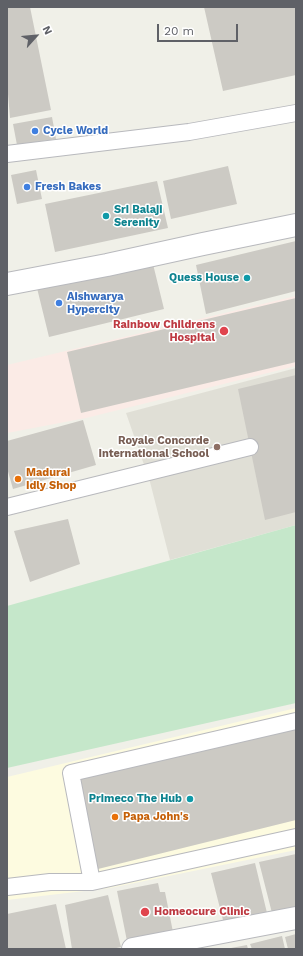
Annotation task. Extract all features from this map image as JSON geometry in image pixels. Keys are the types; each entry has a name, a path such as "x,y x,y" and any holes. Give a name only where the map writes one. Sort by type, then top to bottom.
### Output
{"street":[{"path":"7,284 107,265 296,225"},
{"path":"132,949 296,918"}],"lane":[{"path":"7,154 189,132 296,114"},
{"path":"7,507 250,447"},
{"path":"92,882 70,773 296,720"},
{"path":"7,886 50,882 92,882 296,837"}],"shaded area":[{"name":"Rainbow Childrens Hospital","path":"296,296 296,366 86,418 7,433 7,365"},
{"name":"Royale Concorde International School","path":"296,368 296,525 170,560 150,482 126,413"},
{"path":"296,708 296,850 110,888 7,900 7,777"}],"green space":[{"path":"296,525 296,703 7,768 7,606"}],"building":[{"path":"7,7 30,7 51,110 10,118 7,82"},
{"path":"204,7 296,7 296,75 223,91"},
{"name":"Cycle World","path":"52,117 56,139 17,145 13,124"},
{"path":"228,166 237,204 171,219 163,181"},
{"name":"Fresh Bakes","path":"36,170 42,199 17,204 11,175"},
{"name":"Sri Balaji Serenity","path":"157,181 168,228 55,252 45,204"},
{"name":"Quess House","path":"296,241 296,291 206,314 196,265"},
{"path":"152,260 164,309 49,337 37,288"},
{"name":"Rainbow Childrens Hospital","path":"296,298 296,362 81,413 67,352"},
{"path":"296,375 296,512 265,520 238,389"},
{"path":"83,420 96,465 13,489 7,468 7,441"},
{"path":"68,519 80,564 30,582 14,531"},
{"name":"Primeco The Hub","path":"296,726 296,820 98,869 79,777"},
{"path":"296,854 296,907 272,913 259,862"},
{"path":"255,863 267,913 224,924 211,873"},
{"name":"Homeocure Clinic","path":"158,883 160,892 165,892 173,932 127,941 117,891"},
{"path":"108,895 121,947 112,949 72,949 65,905"},
{"path":"56,904 66,949 7,949 7,914"},
{"path":"296,934 296,949 288,949 285,937"},
{"path":"282,936 285,949 252,949 250,944"},
{"path":"247,945 248,949 231,949 231,948"}],"place":[{"name":"Cycle World","path":"35,131"},
{"name":"Fresh Bakes","path":"27,187"},
{"name":"Sri Balaji Serenity","path":"106,216"},
{"name":"Quess House","path":"247,278"},
{"name":"Aishwarya Hypercity","path":"59,303"},
{"name":"Rainbow Childrens Hospital","path":"224,331"},
{"name":"Royale Concorde International School","path":"217,447"},
{"name":"Madurai Idly Shop","path":"18,479"},
{"name":"Primeco The Hub","path":"190,799"},
{"name":"Papa John's","path":"115,817"},
{"name":"Homeocure Clinic","path":"145,912"}]}
